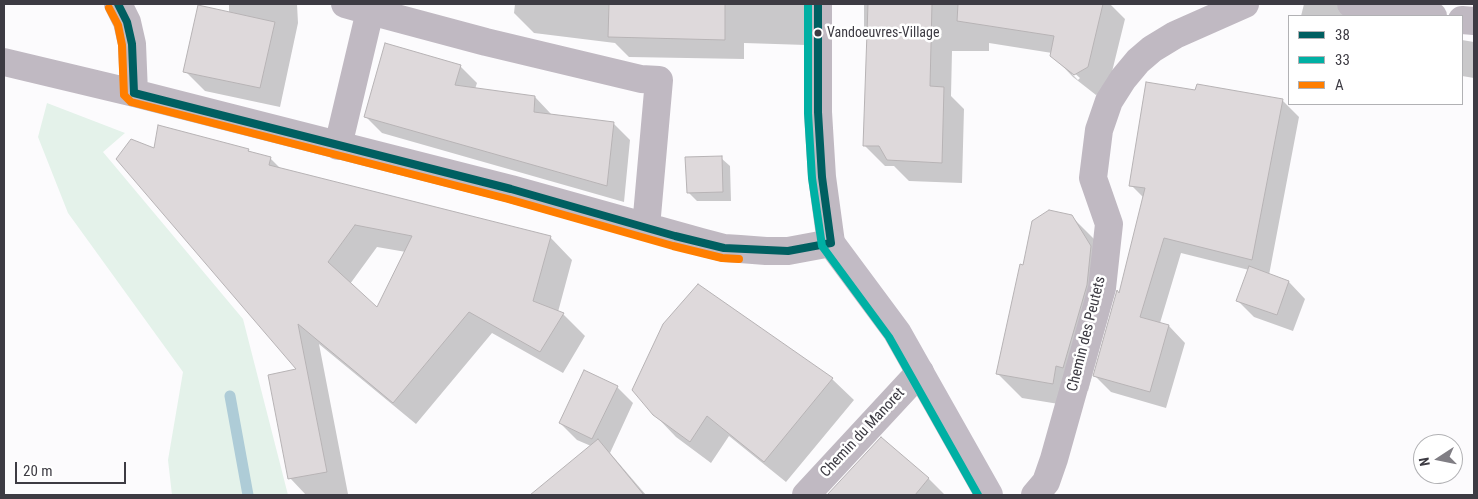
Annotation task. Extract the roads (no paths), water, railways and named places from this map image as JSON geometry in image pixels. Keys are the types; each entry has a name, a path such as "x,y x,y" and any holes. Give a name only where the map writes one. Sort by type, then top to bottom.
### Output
{"main road":[{"path":"831,243 897,332 990,495"}],"street":[{"path":"118,4 127,22 132,44 134,93"},
{"path":"4,62 134,93 511,189 724,248 788,251 831,243 822,177 818,112 818,4"},
{"name":"Chemin des Peutets","path":"1035,495 1046,482 1054,459 1102,288 1109,224 1093,178 1098,130 1109,101 1123,79 1138,61 1152,49 1176,35 1245,4"},
{"path":"1350,4 1426,15"},
{"path":"338,146 358,7 486,42 641,79 659,80 646,227"},
{"name":"Chemin du Manoret","path":"806,495 920,372"}],"waterway":[{"path":"230,396 248,495"}],"place":[{"name":"Vandoeuvres-Village","path":"818,33"}]}
